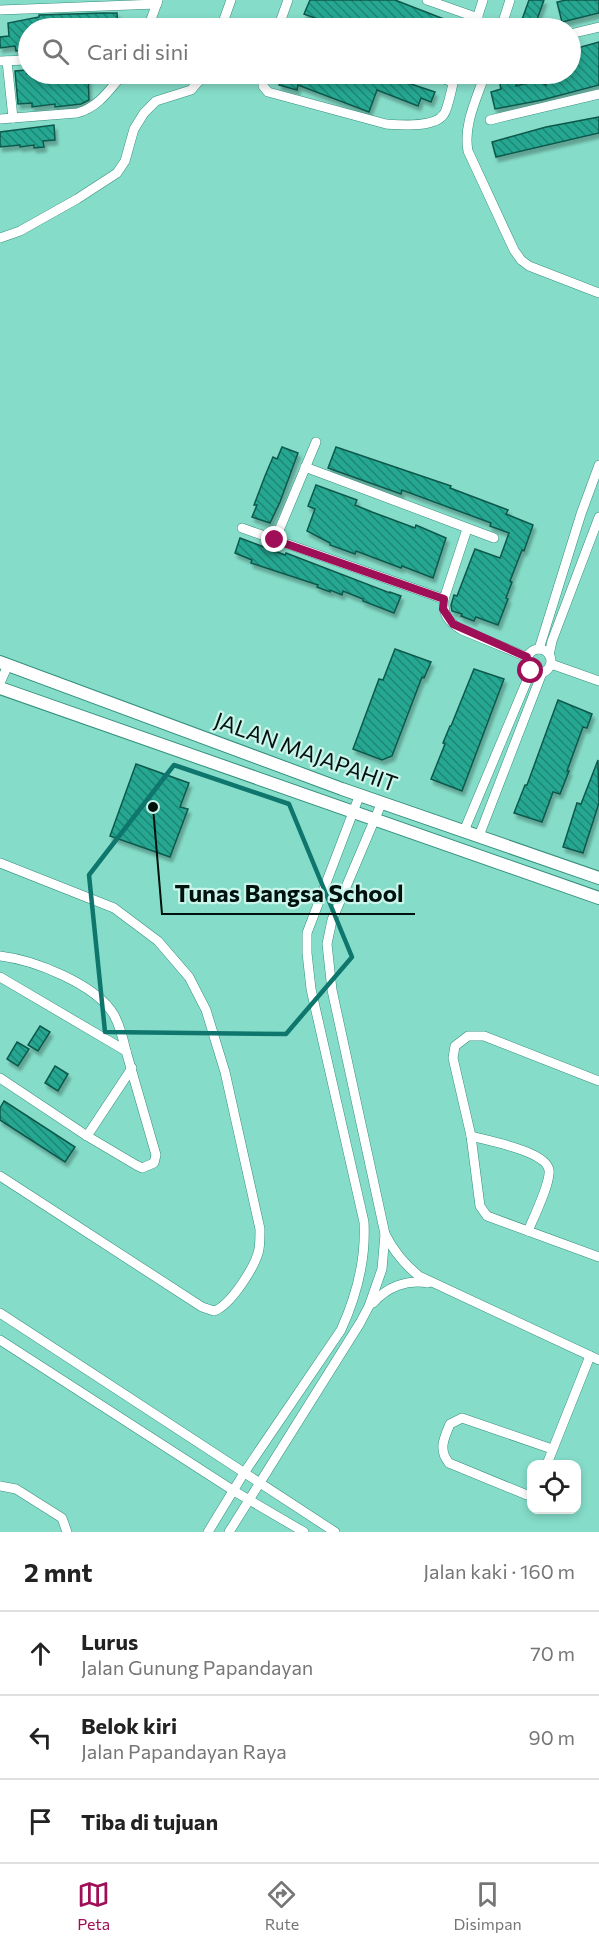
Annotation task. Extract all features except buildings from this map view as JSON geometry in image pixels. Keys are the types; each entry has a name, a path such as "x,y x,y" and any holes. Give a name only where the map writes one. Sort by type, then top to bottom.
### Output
{"street":[{"path":"225,18 231,0"},
{"path":"282,18 288,0"},
{"path":"427,0 478,18 483,0"},
{"path":"504,18 510,0"},
{"path":"0,10 158,2 152,18"},
{"path":"581,31 599,27"},
{"path":"4,61 13,118"},
{"path":"0,119 89,110 114,84"},
{"path":"0,238 20,231 117,173 125,161 134,129 151,106 162,98 190,90 196,84"},
{"path":"263,84 268,92 386,124 422,124 436,121 444,114 453,84"},
{"path":"482,84 470,117 467,134 468,151 514,250 521,260 530,266 599,293"},
{"path":"490,120 599,94"},
{"path":"275,540 316,442"},
{"path":"539,649 580,514 599,465"},
{"path":"305,467 494,538"},
{"path":"479,836 542,673 549,668 552,641 599,517"},
{"path":"242,528 444,599"},
{"path":"467,529 444,599 443,609 453,624 527,657"},
{"path":"542,673 531,671 527,665 527,657 534,650 546,651 550,660 599,681"},
{"path":"0,685 4,663"},
{"name":"JALAN MAJAPAHIT","path":"4,663 382,802 599,878"},
{"path":"464,831 531,671"},
{"name":"JALAN MAJAPAHIT","path":"0,685 353,813 599,898"},
{"path":"208,1532 244,1473 341,1330 347,1318 358,1277 365,1241 364,1222 311,990 307,933 360,794"},
{"path":"382,802 332,920 327,944 332,990 385,1234 393,1251 419,1276 594,1358 548,1460"},
{"path":"0,863 114,908 158,941 189,977 206,1010 225,1072 260,1229 259,1249 252,1269 225,1306 214,1311 202,1307 0,1176"},
{"path":"0,956 43,967 87,988 113,1014 121,1030 156,1155 154,1163 142,1168 87,1136 0,1078"},
{"path":"0,977 126,1051"},
{"path":"599,1081 484,1036 468,1036 455,1046 453,1058 471,1136 480,1206 487,1216 599,1257"},
{"path":"87,1136 132,1068"},
{"path":"337,1105 356,1100"},
{"path":"471,1136 522,1150 544,1160 550,1170 547,1184 528,1231"},
{"path":"229,1532 369,1306 382,1269 385,1234"},
{"path":"369,1306 392,1287 421,1282 436,1285"},
{"path":"0,1313 335,1532"},
{"path":"0,1340 234,1491 304,1532"},
{"path":"527,1495 449,1463 442,1452 442,1444 450,1424 462,1418 552,1449"},
{"path":"0,1486 16,1490 62,1518 67,1532"}],"highlighted area":[{"path":"174,765 289,804 352,957 286,1034 105,1032 89,875"}],"place":[{"name":"Tunas Bangsa School","path":"153,807"}],"route":[{"path":"275,540 444,599 443,609 453,624 462,630 527,657 527,665 531,671"}]}
